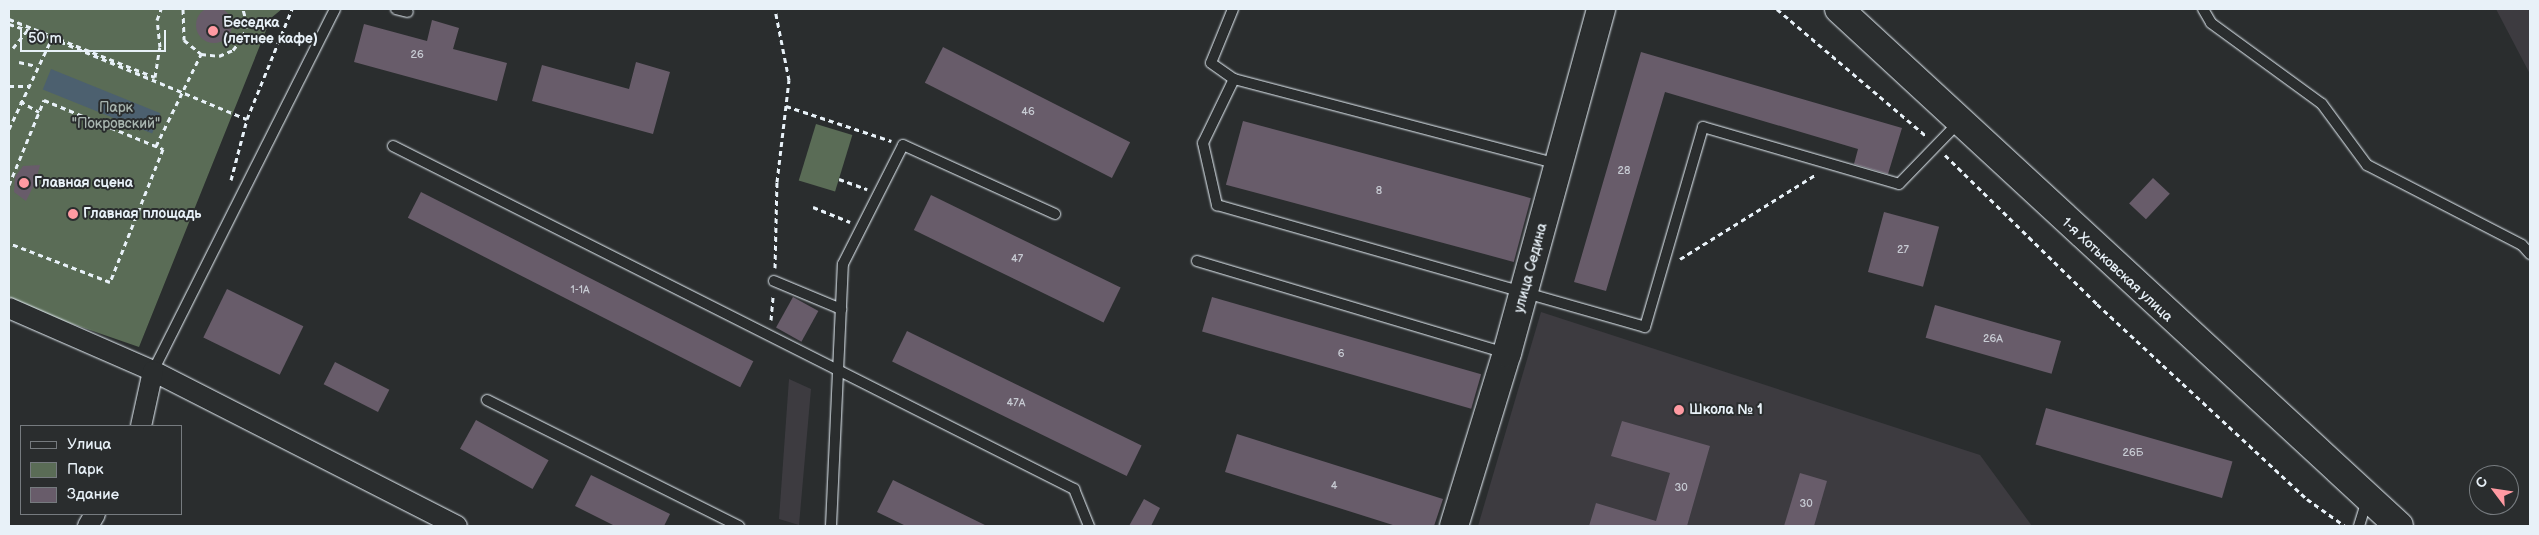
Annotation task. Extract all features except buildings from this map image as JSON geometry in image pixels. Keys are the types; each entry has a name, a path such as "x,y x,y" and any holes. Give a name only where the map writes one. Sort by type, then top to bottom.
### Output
{"main road":[{"name":"улица Седина","path":"1454,526 1507,353 1601,9"},
{"name":"1-я Хотьковская улица","path":"1839,9 2367,500 2399,526"}],"street":[{"path":"9,308 153,371 457,526"},
{"path":"141,425 153,371"},
{"path":"88,526 94,515"}],"lane":[{"path":"153,371 335,9"},
{"path":"396,9 408,12"},
{"path":"1233,9 1211,63 1234,80 1559,164"},
{"path":"2203,9 2211,23 2322,104 2367,165 2522,244 2530,254"},
{"path":"1234,80 1203,143 1216,205 1645,327 1703,127 1899,184 1959,122"},
{"path":"832,526 843,264 880,194 903,145 1055,214"},
{"path":"393,146 770,338 1074,489 1089,526"},
{"path":"1197,261 1507,353"},
{"path":"774,281 841,309"},
{"path":"487,400 739,526"},
{"path":"2359,526 2367,500"}],"path":[{"path":"9,20 155,77 160,47 156,20 161,9"},
{"path":"182,9 184,40 201,54 219,56 233,50 247,24 243,9"},
{"path":"231,183 247,119 292,9"},
{"path":"770,338 774,281 776,182 789,80 775,9"},
{"path":"1777,9 1936,146 2096,304 2307,498 2345,526"},
{"path":"9,24 52,38 247,119"},
{"path":"13,48 26,30"},
{"path":"9,128 20,101 52,38"},
{"path":"156,146 201,54"},
{"path":"19,62 37,66"},
{"path":"9,86 29,86"},
{"path":"9,186 44,100 163,149 110,282 9,243"},
{"path":"20,101 39,112"},
{"path":"786,106 903,145"},
{"path":"1661,271 1832,165"},
{"path":"839,179 880,194"},
{"path":"813,208 863,227"}],"shaded area":[{"path":"2496,9 2530,9 2530,74"},
{"name":"Школа № 1","path":"1541,312 1980,455 2032,526 1478,526"},
{"path":"789,379 811,389 799,525 779,519"}],"green space":[{"name":"Парк \"Покровский\"","path":"9,9 282,9 271,18 139,347 9,302"},
{"path":"816,124 852,135 835,192 799,180"}],"water":[{"path":"51,69 160,113 152,134 43,89"}],"place":[{"name":"Беседка (летнее кафе)","path":"213,31"},
{"name":"Главная сцена","path":"24,183"},
{"name":"Главная площадь","path":"73,214"},
{"name":"Школа № 1","path":"1679,410"}]}
